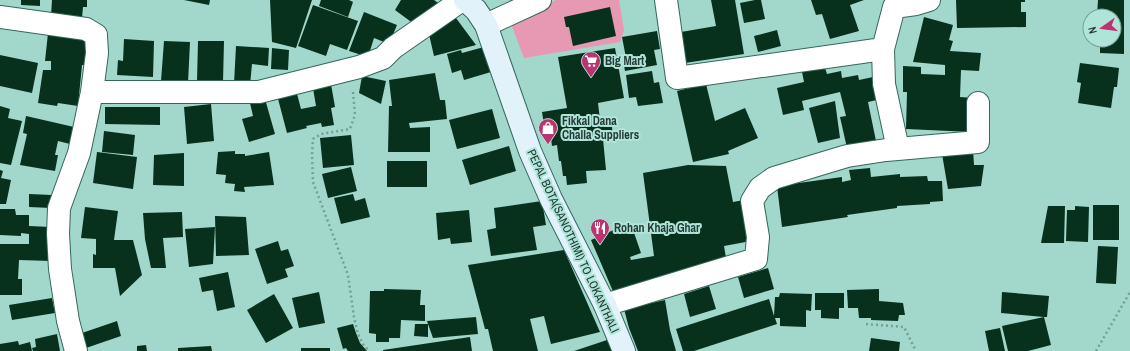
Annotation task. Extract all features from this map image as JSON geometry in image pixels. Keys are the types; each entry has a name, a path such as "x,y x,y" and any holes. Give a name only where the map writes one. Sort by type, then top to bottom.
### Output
{"main road":[{"name":"PEPAL BOTA(SANOTHIMI) TO LOKANTHALI","path":"465,0 476,10 486,26 530,151 551,199 605,305 624,351"}],"street":[{"path":"92,92 259,92 359,66 383,58 393,48 462,0"},
{"path":"486,26 540,0"},
{"path":"666,0 677,78 883,49"},
{"path":"898,148 884,84 883,49 894,7 916,4 928,0"},
{"path":"0,17 86,29 96,35 97,53 92,92 79,153 59,208 58,234 60,269 68,321 76,351"},
{"path":"605,305 756,258 758,237 752,201 760,188 774,178 847,156 898,148 978,142 978,103"}],"path":[{"path":"359,66 351,76 355,115 350,129 321,134 313,139 312,155 313,182 348,275 358,334 363,344 369,351"},
{"path":"1096,351 1130,292"},
{"path":"866,324 904,327 916,351"}],"shaded area":[{"path":"556,0 619,0 624,30 620,42 524,58 510,21"}],"building":[{"path":"21,0 40,0 40,6 21,5"},
{"path":"52,0 87,0 87,7 83,7 82,18 51,16"},
{"path":"184,0 210,0 209,5"},
{"path":"270,0 312,0 296,48 272,42"},
{"path":"321,0 349,0 353,2 348,17 319,6"},
{"path":"401,0 434,0 441,5 414,24 395,10"},
{"path":"711,0 735,0 744,54 685,63 681,32 716,26"},
{"path":"761,0 765,19 744,23 740,3"},
{"path":"811,0 864,0 850,5 859,31 830,39 822,14 816,15"},
{"path":"956,0 1025,0 1025,2 1021,2 1021,12 1026,12 1026,27 957,28"},
{"path":"1098,0 1124,0 1124,54 1100,53 1100,48 1122,48 1122,8 1098,8"},
{"path":"313,5 358,21 347,50 330,44 326,56 298,46"},
{"path":"610,7 616,36 573,46 569,27 566,27 564,17"},
{"path":"364,12 397,25 389,44 374,38 368,57 349,51"},
{"path":"453,14 476,45 434,56 428,30"},
{"path":"924,17 953,25 949,40 953,41 950,51 981,53 979,71 961,70 960,97 973,98 972,132 906,129 907,92 903,92 903,66 921,67 921,74 945,75 945,65 913,62"},
{"path":"777,30 781,46 758,52 754,36"},
{"path":"657,31 660,49 654,50 657,65 625,71 623,59 626,58 622,37"},
{"path":"48,33 87,37 84,65 82,65 78,106 58,103 57,106 38,103 43,70 51,70 51,61 45,61"},
{"path":"124,39 154,41 153,77 117,75 118,60 123,61"},
{"path":"164,41 190,42 188,83 161,81"},
{"path":"198,41 224,41 223,82 197,81"},
{"path":"236,46 269,48 268,66 252,64 250,85 234,84"},
{"path":"484,47 491,72 464,80 461,70 452,73 447,54 461,50 462,53"},
{"path":"272,48 289,50 288,70 271,69"},
{"path":"615,48 624,98 598,103 600,120 611,118 613,137 603,139 606,170 586,171 587,183 567,185 566,176 563,176 561,161 559,161 557,145 552,146 550,130 545,131 542,112 567,108 558,57"},
{"path":"0,55 38,63 32,93 0,86"},
{"path":"1080,63 1119,68 1117,87 1114,87 1111,108 1078,103 1081,83 1077,82"},
{"path":"825,68 827,74 841,71 842,78 858,75 859,80 873,77 881,99 868,102 876,141 847,148 840,117 846,116 840,92 802,101 804,110 783,115 777,88 804,82 802,72"},
{"path":"652,71 654,83 659,82 663,103 638,106 636,97 629,98 626,75"},
{"path":"435,73 440,100 445,100 447,119 409,123 410,128 430,127 430,152 388,152 389,106 392,106 389,80"},
{"path":"362,76 386,81 381,104 359,93"},
{"path":"331,84 335,107 331,108 334,125 322,127 321,123 306,126 307,128 287,133 277,95 296,90 301,109 316,106 313,88"},
{"path":"706,84 715,121 745,108 758,138 728,151 729,154 693,162 677,91"},
{"path":"265,99 275,134 249,142 242,119 253,116 250,103"},
{"path":"835,101 840,138 818,143 809,108"},
{"path":"211,104 214,141 187,144 184,107"},
{"path":"0,106 10,109 8,118 22,121 11,165 0,163"},
{"path":"105,107 160,107 160,125 105,124"},
{"path":"492,109 500,138 457,149 449,120"},
{"path":"26,116 74,127 70,144 58,141 55,155 58,155 55,171 20,165 27,134 23,133"},
{"path":"104,131 135,135 133,155 102,152"},
{"path":"351,135 354,165 323,168 320,138"},
{"path":"509,146 516,171 470,185 462,160"},
{"path":"973,150 974,165 984,165 981,186 948,189 942,154"},
{"path":"235,151 235,154 245,154 245,156 269,152 274,185 244,187 245,192 234,191 235,184 225,183 226,175 216,174 218,152"},
{"path":"97,152 137,157 133,189 93,183"},
{"path":"184,153 184,186 153,185 154,155"},
{"path":"387,161 427,161 427,187 387,187"},
{"path":"688,165 726,166 733,202 744,200 751,241 724,246 726,258 615,296 591,240 631,224 641,253 630,257 631,260 654,256 643,173"},
{"path":"351,167 357,191 328,198 322,174"},
{"path":"870,168 871,177 900,174 900,177 927,176 928,181 942,181 943,201 930,202 930,204 897,206 897,208 847,215 848,217 782,227 777,186 842,177 842,182 851,180 849,170"},
{"path":"0,170 3,171 1,178 11,180 6,204 0,204"},
{"path":"29,194 52,195 52,208 29,207"},
{"path":"353,194 355,201 365,198 370,217 341,224 334,198"},
{"path":"542,201 546,225 533,227 537,250 491,256 487,230 496,228 494,208"},
{"path":"1093,205 1119,205 1119,240 1093,240"},
{"path":"1048,206 1065,206 1064,243 1041,243"},
{"path":"1075,206 1089,207 1088,242 1066,241 1067,210 1075,210"},
{"path":"85,207 118,211 114,240 133,240 142,275 120,296 115,268 93,268 93,254 96,255 96,239 81,238"},
{"path":"0,209 15,209 16,215 29,215 29,226 51,227 51,261 19,260 18,279 22,279 22,295 0,295 0,244 29,244 29,234 21,233 21,236 0,235"},
{"path":"469,210 472,242 451,244 450,238 438,240 436,213"},
{"path":"182,212 183,237 163,238 166,268 151,268 145,239 143,213"},
{"path":"215,216 246,217 249,255 216,256"},
{"path":"215,227 213,264 189,267 185,229"},
{"path":"278,241 281,251 288,249 294,266 285,269 288,277 267,284 255,249"},
{"path":"1098,246 1118,247 1116,284 1096,283"},
{"path":"564,250 600,332 551,344 544,316 530,319 538,351 493,351 488,329 485,329 468,265"},
{"path":"768,268 774,289 744,298 738,277"},
{"path":"228,272 235,307 217,311 213,290 202,292 199,278"},
{"path":"709,286 716,309 690,317 684,294"},
{"path":"384,289 421,290 420,305 425,305 425,321 401,320 400,338 389,338 389,342 376,342 376,334 369,333 370,291 384,291"},
{"path":"879,289 879,301 903,303 905,315 899,315 898,321 859,318 858,308 848,308 847,290"},
{"path":"319,292 325,323 299,328 292,298"},
{"path":"1002,292 1049,296 1047,317 1001,313"},
{"path":"780,293 812,294 811,311 806,310 806,327 780,326 780,318 775,318 777,324 694,351 683,351 676,329 769,299 774,316 775,297 779,297"},
{"path":"815,293 844,293 844,308 839,308 839,319 821,318 821,310 815,310"},
{"path":"274,294 293,328 266,343 247,310"},
{"path":"52,298 55,313 12,320 9,305"},
{"path":"665,300 670,330 676,351 638,351 629,328 624,309"},
{"path":"476,317 478,334 433,338 427,321"},
{"path":"1044,317 1051,345 1028,351 1008,351 1002,326"},
{"path":"117,321 121,336 86,348 82,333"},
{"path":"353,324 360,343 367,351 348,351 346,348 343,349 337,328"},
{"path":"415,324 428,324 428,337 414,336"},
{"path":"1000,328 1005,351 989,351 985,331"},
{"path":"57,334 60,351 33,351 32,348 36,347 35,339"},
{"path":"470,337 472,351 383,351 383,350"},
{"path":"871,338 900,342 899,351 869,351"},
{"path":"610,339 614,351 574,351"},
{"path":"18,341 19,345 30,342 32,351 0,351 0,344"},
{"path":"146,345 147,351 137,351 137,346"},
{"path":"211,346 212,351 178,351 178,348"},
{"path":"301,348 330,348 330,351 301,351"}],"place":[{"name":"Big Mart","path":"591,78"},
{"name":"Fikkal Dana Challa Suppliers","path":"548,145"},
{"name":"Rohan Khaja Ghar","path":"600,245"}]}
